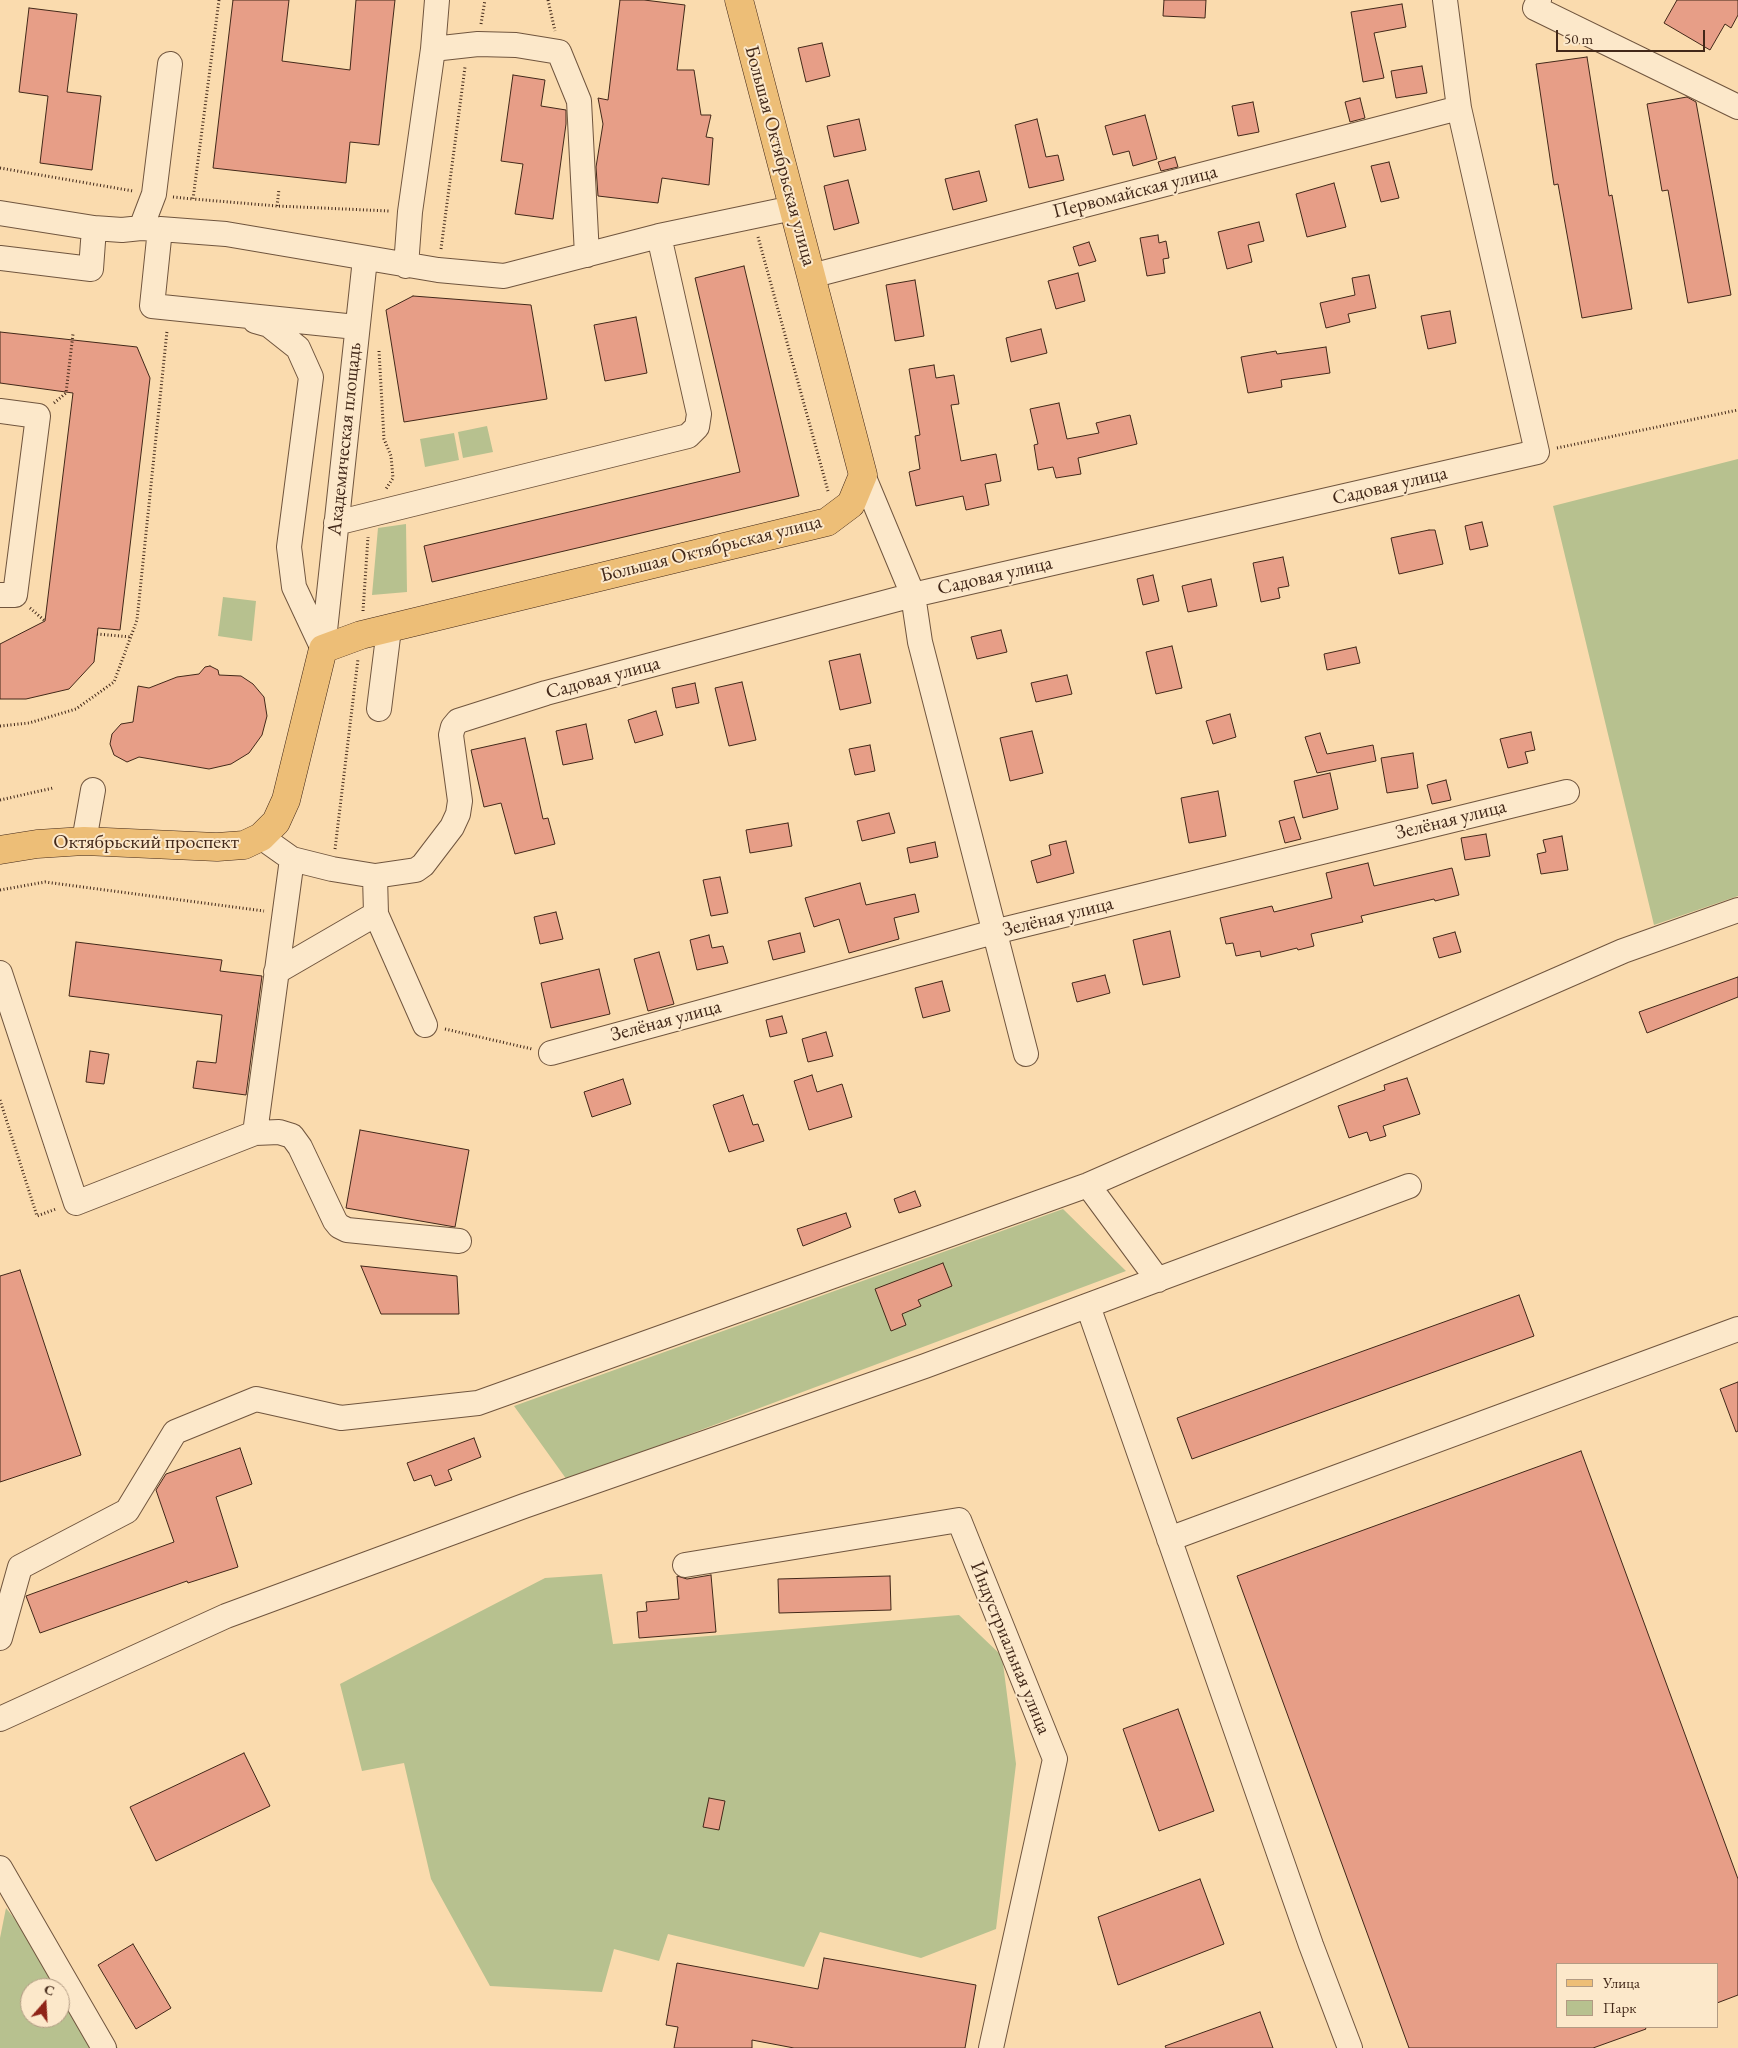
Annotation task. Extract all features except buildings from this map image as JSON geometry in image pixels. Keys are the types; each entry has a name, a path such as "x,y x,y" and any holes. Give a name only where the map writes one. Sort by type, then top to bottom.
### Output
{"main road":[{"name":"Большая Октябрьская улица","path":"323,649 362,623 827,522 852,504 863,474 739,0"},
{"path":"261,837 276,822 286,800 323,649"},
{"name":"Октябрьский проспект","path":"0,850 38,844 84,841 217,847 244,845 261,837"}],"street":[{"path":"406,266 410,212 433,49 437,0"},
{"path":"1446,0 1459,108 1537,452"},
{"path":"1539,0 1535,8 1738,107"},
{"path":"433,49 478,44 516,45 560,52 579,101 587,255"},
{"path":"150,229 170,64"},
{"name":"Первомайская улица","path":"811,276 1459,108"},
{"path":"0,213 94,228 150,229 226,234 406,266 504,276 659,236 794,208"},
{"path":"0,258 91,269 94,228"},
{"name":"Академическая площадь","path":"150,229 152,306 356,327 323,649"},
{"path":"336,523 688,436 697,426 699,414 659,236"},
{"path":"356,327 365,259"},
{"path":"232,314 269,325 298,348 311,377 289,547 294,587 323,649"},
{"path":"0,411 38,416 15,595 0,596"},
{"name":"Садовая улица","path":"376,876 416,870 423,865 452,827 458,814 460,801 451,735 453,727 458,721 546,693 913,595 1537,452"},
{"path":"863,474 913,595 920,642 1026,1054"},
{"path":"379,710 381,618"},
{"path":"84,841 93,790"},
{"name":"Зелёная улица","path":"551,1053 994,932 1567,792"},
{"path":"261,837 292,859 332,870 376,876 376,914 425,1025"},
{"path":"255,1133 292,859"},
{"path":"0,1638 20,1567 127,1511 176,1432 256,1399 340,1418 478,1403 1088,1185 1622,951 1738,910"},
{"path":"276,972 376,914"},
{"path":"0,972 76,1202 255,1133 279,1132 292,1136 300,1147 339,1226 347,1230 458,1241"},
{"path":"1088,1185 1158,1280"},
{"path":"0,1719 226,1616 524,1506 925,1366 1409,1186"},
{"path":"1088,1306 1310,1945 1350,2048"},
{"path":"1169,1539 1738,1329"},
{"name":"Индустриальная улица","path":"685,1565 959,1520 1055,1759 991,2048"},
{"path":"0,1868 104,2048"}],"path":[{"path":"193,199 220,0"},
{"path":"438,270 465,66 478,44 485,0"},
{"path":"548,0 560,52"},
{"path":"0,168 193,199 277,206 410,212"},
{"path":"277,206 279,189"},
{"path":"752,216 829,494"},
{"path":"0,726 29,723 76,709 114,682 137,620 168,331"},
{"path":"38,416 66,393 73,334"},
{"path":"332,870 362,623 369,514 393,478 391,456 384,439 378,343"},
{"path":"1537,452 1738,410"},
{"path":"362,623 381,618"},
{"path":"98,634 131,637"},
{"path":"0,800 53,788"},
{"path":"0,890 45,882 284,914"},
{"path":"425,1025 551,1053"},
{"path":"0,1100 37,1216 76,1202"}],"green space":[{"path":"487,426 493,452 463,458 458,432"},
{"path":"454,433 459,460 425,467 420,439"},
{"path":"1738,459 1738,896 1654,925 1553,506"},
{"path":"406,524 407,592 372,595 378,528"},
{"path":"223,597 256,601 252,641 218,636"},
{"path":"1063,1209 1126,1271 567,1480 514,1406"},
{"path":"602,1574 613,1644 959,1615 1002,1656 1016,1764 996,1929 921,1958 820,1932 804,1967 668,1934 659,1961 614,1949 602,1992 490,1986 431,1879 404,1763 362,1771 340,1684 545,1578"},
{"path":"6,1908 62,1978 20,1978 20,2028 70,2028 70,1988 118,2048 0,2048 0,1938"}]}
